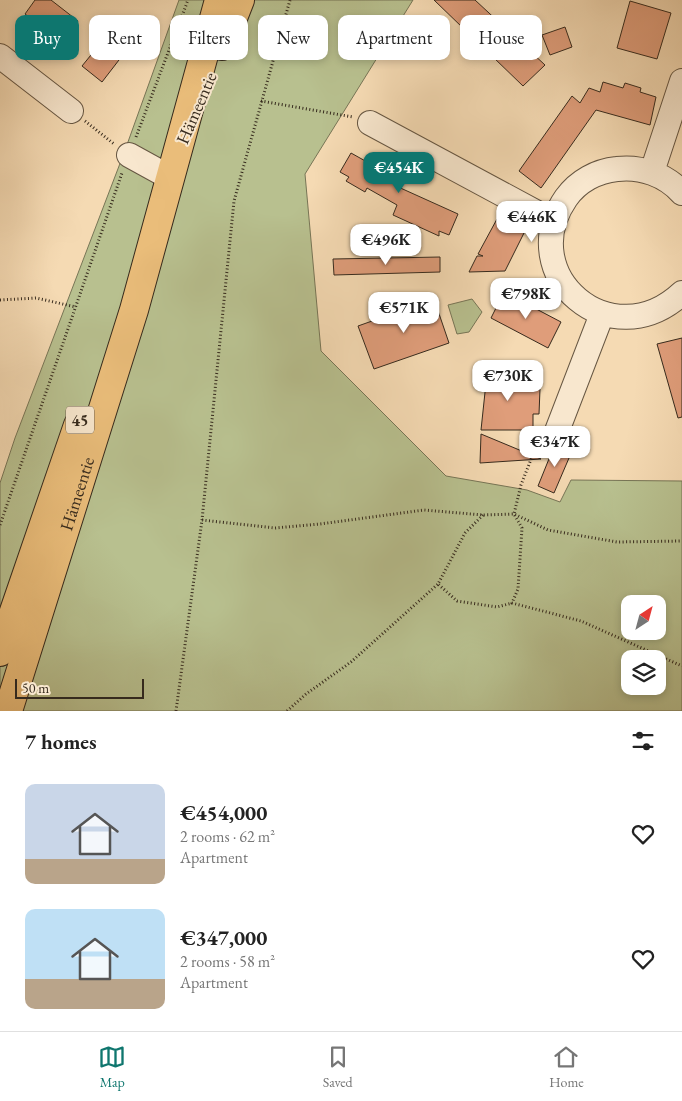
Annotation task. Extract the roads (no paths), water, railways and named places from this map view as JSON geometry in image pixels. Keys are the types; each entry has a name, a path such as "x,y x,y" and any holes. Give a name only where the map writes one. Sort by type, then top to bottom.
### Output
{"main road":[{"name":"Hämeentie","path":"7,704 68,524 94,432 134,310 169,175 219,0"},
{"name":"Hämeentie","path":"0,652 120,306 169,175 240,0"}],"street":[{"path":"0,56 71,111"},
{"path":"652,172 682,81"},
{"path":"370,123 554,222"},
{"path":"128,155 169,175"},
{"path":"682,193 667,180 652,172 624,168 593,175 569,194 560,206 554,222 552,252 560,279 572,294 584,305 602,314 629,318 642,316 669,304 682,293"},
{"path":"548,435 602,314"}]}
